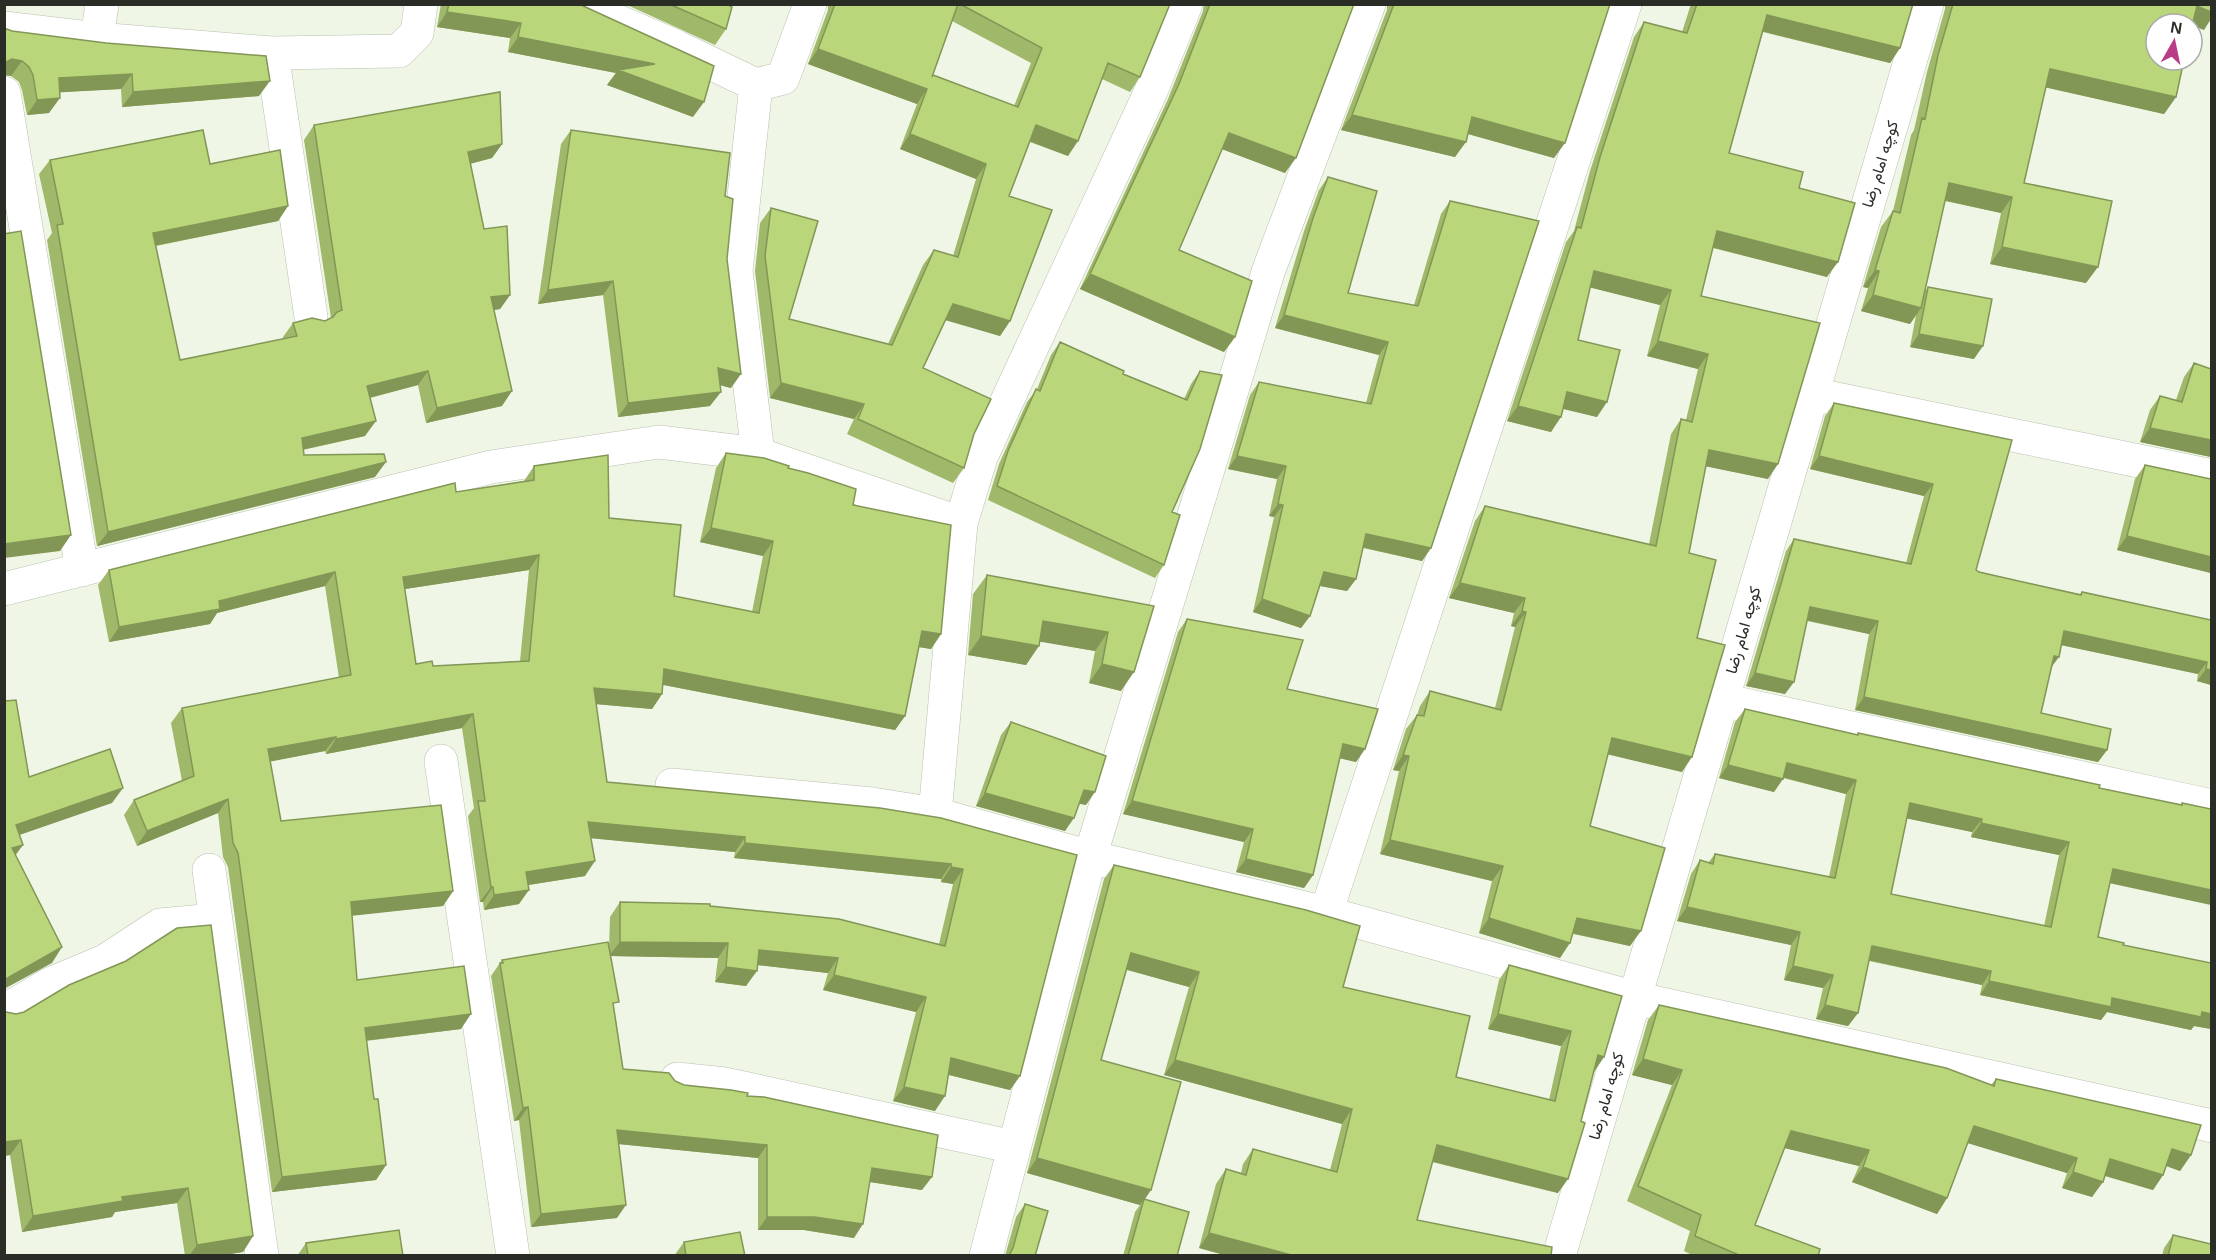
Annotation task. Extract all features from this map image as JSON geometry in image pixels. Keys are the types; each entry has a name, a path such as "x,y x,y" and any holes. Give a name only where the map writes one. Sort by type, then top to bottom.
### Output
{"street":[{"path":"97,39 102,4"},
{"path":"4,28 97,39 272,53 399,51 417,33 421,4"},
{"path":"578,4 677,47 756,85 783,78 810,4"},
{"path":"935,814 961,523 981,457 1151,91 1186,4"},
{"path":"986,1256 1090,857 1268,272 1369,4"},
{"path":"1326,913 1625,4"},
{"name":"کوچه امام رضا","path":"1559,1256 1927,4"},
{"path":"272,53 311,317"},
{"path":"756,85 736,271 758,454"},
{"path":"4,93 82,570"},
{"path":"1812,394 2211,476"},
{"path":"4,589 491,467 659,442 758,454 961,523"},
{"path":"1722,700 2211,806"},
{"path":"441,761 513,1256"},
{"path":"672,785 872,804 935,814 1090,857 1326,913 1635,998 2211,1126"},
{"path":"209,870 262,1256"},
{"path":"4,1011 50,984 105,961 160,925 215,920"},
{"path":"677,1079 725,1084 1014,1148"}],"building":[{"path":"449,4 579,4 714,66 704,102 618,70 655,64 518,37 521,23 447,12"},
{"path":"669,4 727,4 732,7 726,29"},
{"path":"835,4 958,4 932,77 933,75 1018,107 1042,48 960,4 1170,4 1140,77 1108,63 1078,141 1036,125 1009,196 1052,210 1010,321 953,304 923,368 991,399 974,434 964,468 858,419 864,404 781,383 765,256 771,208 818,221 789,319 892,345 934,250 958,257 986,164 910,134 927,89 818,49"},
{"path":"1210,4 1354,4 1296,158 1229,133 1179,250 1252,281 1235,337 1090,274 1179,84"},
{"path":"1394,4 1610,4 1565,143 1472,117 1466,142 1352,115"},
{"path":"1697,4 1913,4 1900,48 1767,15 1729,153 1803,172 1799,188 1855,203 1838,262 1717,231 1701,296 1820,323 1778,464 1709,450 1689,553 1716,560 1697,638 1725,645 1692,757 1612,738 1590,826 1665,848 1641,931 1577,918 1570,943 1489,918 1503,866 1390,840 1409,756 1403,755 1417,715 1424,716 1430,691 1501,710 1526,612 1522,611 1525,598 1460,583 1485,506 1656,546 1681,419 1692,422 1708,354 1658,341 1671,290 1594,271 1578,340 1620,350 1607,402 1567,392 1561,417 1518,406 1577,227 1581,228 1600,157 1644,22 1687,33"},
{"path":"1953,4 2211,4 2211,12 2197,6 2196,12 2144,12 2144,72 2181,72 2176,97 2050,69 2024,183 2112,201 2098,267 2002,247 2012,197 1949,183 1921,308 1873,295 1879,271 1875,270 1893,211 1900,213 1922,118 1925,119 1938,55"},
{"path":"4,28 12,31 106,43 266,56 270,81 133,92 132,74 59,78 60,98 37,100 33,75 29,67 22,61 12,59 4,63"},
{"path":"500,92 502,144 468,152 484,229 507,226 510,295 491,297 512,391 437,408 428,371 367,386 376,421 302,438 304,455 384,454 386,462 108,532 57,225 63,224 50,160 203,130 210,164 280,150 288,206 153,233 180,360 297,336 293,323 312,318 325,321 342,310 314,125"},
{"path":"571,130 730,153 725,196 733,199 727,259 741,374 718,368 721,392 628,403 613,281 548,290"},
{"path":"1328,177 1377,191 1348,293 1418,306 1450,201 1539,221 1431,548 1366,534 1356,579 1324,572 1310,616 1262,599 1283,505 1278,504 1286,466 1237,456 1259,382 1371,404 1388,342 1284,315 1313,218"},
{"path":"21,231 71,535 4,544 4,234"},
{"path":"1928,287 1992,299 1983,346 1919,334"},
{"path":"1060,342 1124,371 1123,374 1187,400 1200,371 1222,375 1200,449 1172,512 1180,515 1164,565 997,486 1008,451 1036,389 1040,391"},
{"path":"2194,363 2211,369 2211,440 2150,428 2160,396 2182,402"},
{"path":"1834,403 2012,440 1976,570 2081,595 2082,592 2211,620 2211,670 2206,669 2207,662 2064,631 2059,657 2054,656 2041,713 2111,729 2107,750 1864,697 1878,621 1810,607 1794,682 1755,673 1794,539 1911,564 1933,484 1819,456"},
{"path":"726,453 764,458 789,466 788,468 856,489 853,505 951,525 941,634 922,631 905,716 664,669 662,694 594,688 607,782 880,808 941,818 1077,855 1020,1076 951,1058 945,1096 904,1087 926,997 834,975 838,958 759,950 757,971 726,967 728,943 620,942 620,902 710,904 710,906 839,919 945,946 963,869 951,867 951,864 745,843 745,837 588,822 595,861 526,872 529,890 494,895 478,801 485,801 473,714 268,749 281,821 441,805 453,891 351,902 357,980 464,966 471,1014 365,1028 374,1099 378,1099 386,1165 282,1177 238,853 233,843 228,799 147,831 134,800 194,776 182,708 351,675 335,572 219,601 220,609 119,627 109,570 455,483 456,492 534,480 534,466 608,455 609,518 681,525 674,596 759,613 773,541 711,528","holes":["539,555 529,661 433,666 432,661 416,664 403,577"]},
{"path":"2145,465 2211,479 2211,557 2127,536"},
{"path":"987,575 1154,606 1134,672 1102,664 1108,632 1043,621 1039,646 981,636"},
{"path":"1187,619 1303,640 1287,689 1378,709 1365,749 1343,744 1313,875 1246,859 1253,829 1132,801"},
{"path":"4,690 5,701 16,700 29,777 110,749 123,788 16,825 23,845 12,848 62,947 4,980"},
{"path":"1745,709 2100,785 2099,788 2211,809 2211,890 2113,869 2098,937 2124,943 2123,945 2211,963 2211,1014 2202,1012 2201,1017 2112,998 2111,1007 1989,981 1991,971 1872,946 1858,1013 1825,1005 1833,975 1793,966 1800,932 1687,907 1700,860 1713,864 1715,854 1835,878 1856,780 1787,763 1783,779 1728,765","holes":["1910,803 1982,819 1981,823 2069,842 2051,927 1891,894"]},
{"path":"1011,722 1106,756 1095,792 1084,790 1074,818 985,793"},
{"path":"1114,865 1306,910 1360,926 1343,987 1470,1016 1456,1077 1555,1101 1571,1031 1498,1014 1509,965 1622,996 1604,1057 1598,1055 1581,1121 1585,1123 1568,1179 1437,1145 1417,1220 1552,1247 1551,1256 1295,1256 1209,1233 1226,1169 1246,1175 1253,1149 1337,1172 1352,1109 1175,1060 1199,972 1131,953 1101,1060 1181,1082 1151,1190 1037,1158"},
{"path":"211,925 253,1236 197,1245 188,1188 122,1197 123,1201 33,1216 21,1140 4,1142 4,1010 16,1014 24,1012 69,985 126,961 177,928"},
{"path":"608,942 619,1002 613,1003 623,1069 669,1073 675,1081 684,1085 748,1093 747,1096 764,1097 938,1135 932,1177 872,1168 863,1224 814,1217 767,1217 767,1145 617,1130 626,1205 541,1214 528,1107 523,1108 500,963 503,963 502,960"},
{"path":"1659,1005 1946,1068 1994,1086 1996,1079 2201,1125 2191,1155 2172,1149 2163,1175 2110,1159 2103,1182 2073,1172 2077,1158 1974,1126 1947,1198 1863,1167 1869,1150 1791,1131 1755,1225 1820,1249 1818,1256 1741,1256 1695,1236 1701,1215 1638,1186 1682,1070 1643,1059"},
{"path":"1144,1199 1189,1212 1177,1256 1128,1256"},
{"path":"1025,1204 1048,1211 1035,1256 1009,1256 1013,1248"},
{"path":"399,1230 403,1256 308,1256 306,1243"},
{"path":"740,1232 745,1256 686,1256 684,1242"},
{"path":"2173,1235 2211,1244 2211,1256 2168,1256"}]}
